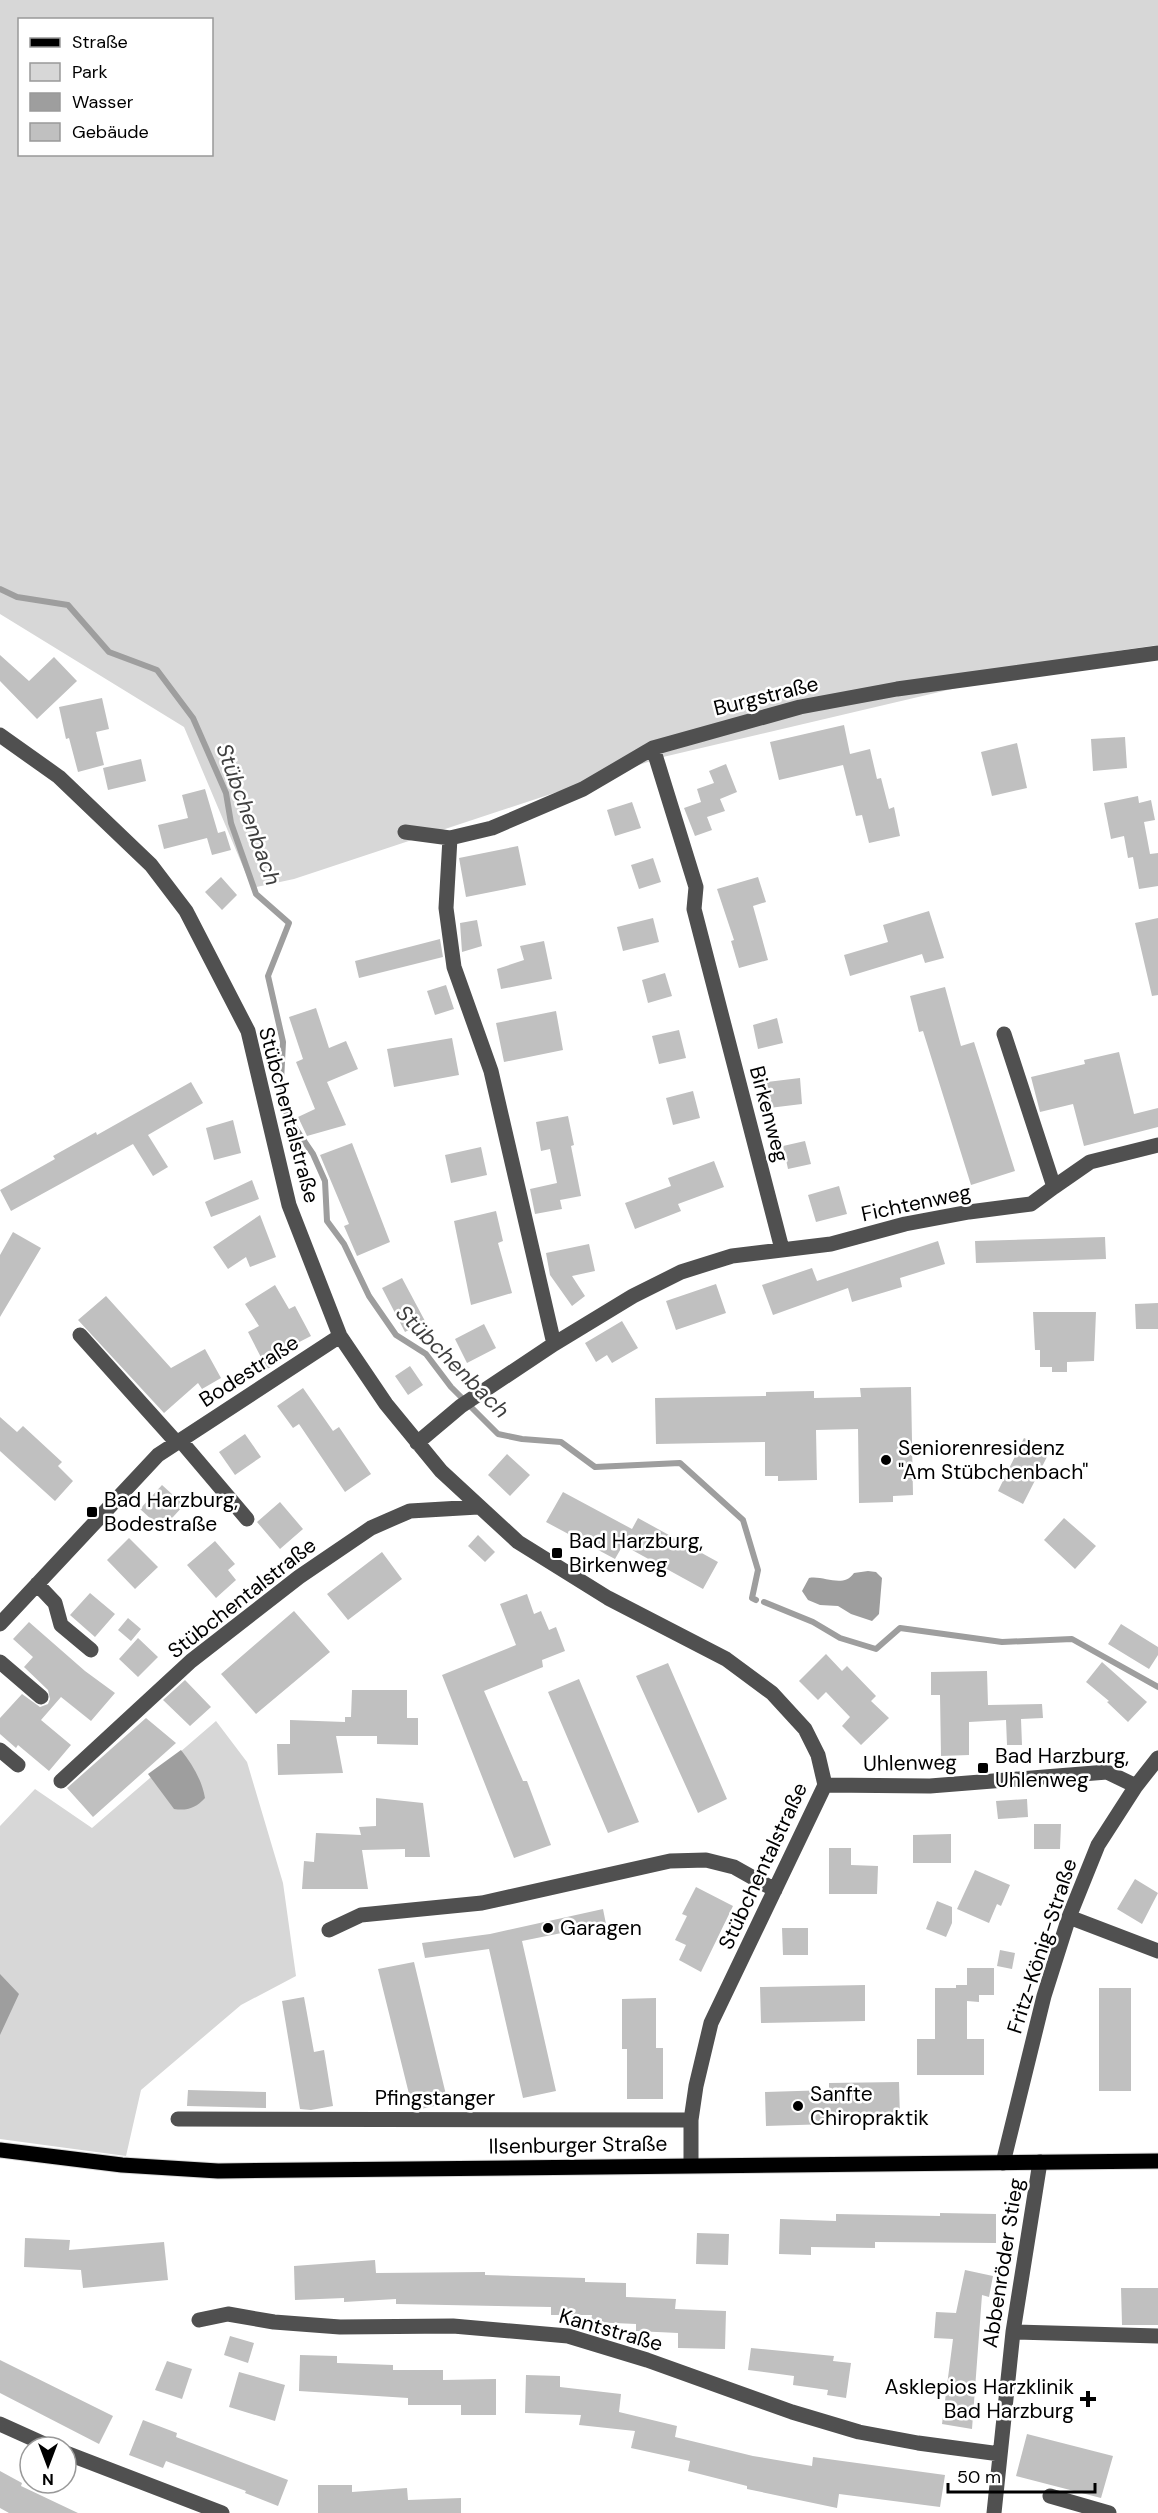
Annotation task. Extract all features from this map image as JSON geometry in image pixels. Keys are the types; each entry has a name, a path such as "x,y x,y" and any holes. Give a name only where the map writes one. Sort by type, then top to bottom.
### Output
{"main road":[{"name":"Ilsenburger Straße","path":"0,2150 122,2165 218,2171 691,2164 1158,2161"}],"street":[{"name":"Burgstraße","path":"405,832 450,838 492,828 583,789 653,748 800,707 897,689 1158,653"},
{"name":"Stübchentalstraße","path":"0,735 59,777 152,865 186,911 248,1031 289,1205 340,1336 362,1372 417,1443 441,1471 518,1542 608,1598 726,1659 772,1693 806,1729 818,1755 825,1785 711,2023 702,2054 692,2120 691,2164"},
{"name":"Birkenweg","path":"653,748 696,887 694,909 782,1250"},
{"path":"450,838 446,908 454,967 491,1071 554,1344"},
{"path":"1004,1034 1054,1187"},
{"name":"Fichtenweg","path":"782,1250 831,1244 905,1224 969,1212 1031,1204 1090,1162 1158,1145"},
{"path":"417,1443 466,1402 554,1344 633,1296 681,1272 732,1256 782,1250"},
{"path":"80,1335 248,1519"},
{"name":"Bodestraße","path":"0,1624 158,1455 340,1336"},
{"name":"Stübchentalstraße","path":"61,1780 191,1661 299,1577 372,1528 410,1511 478,1507"},
{"path":"37,1584 55,1603 61,1626 91,1650"},
{"path":"0,1662 41,1697"},
{"path":"0,1750 18,1765"},
{"name":"Fritz-König-Straße","path":"1003,2163 1044,1996 1069,1917 1098,1845 1136,1786 1158,1758"},
{"name":"Uhlenweg","path":"825,1785 930,1786 1107,1772 1136,1786"},
{"path":"329,1930 361,1916 482,1903 670,1861 706,1860 734,1867 775,1890"},
{"path":"1069,1917 1158,1951"},
{"name":"Pfingstanger","path":"178,2120 692,2120"},
{"name":"Abbenröder Stieg","path":"994,2513 1013,2332 1040,2162"},
{"name":"Kantstraße","path":"199,2320 228,2314 274,2322 340,2327 453,2326 568,2336 792,2412 860,2432 918,2443 1000,2454"},
{"path":"1013,2332 1158,2336"},
{"path":"0,2424 24,2435"},
{"path":"78,2458 222,2513"},
{"path":"1050,2496 1109,2513"}],"green space":[{"path":"0,0 1158,0 1158,645 1109,652 663,757 294,879 252,888 184,727 0,614"},
{"path":"216,1721 247,1762 283,1883 296,1976 241,2005 141,2090 126,2156 0,2139 0,1826 35,1789 92,1828"}],"water":[{"path":"876,1572 882,1578 879,1614 872,1621 851,1614 838,1606 820,1605 808,1600 802,1591 809,1578 839,1581 850,1578 854,1573"},
{"path":"181,1750 196,1772 205,1798 195,1806 183,1810 174,1809 148,1774"},
{"path":"0,1974 19,1994 0,2035"}],"building":[{"path":"0,655 29,681 54,657 77,681 37,719 0,681"},
{"path":"102,698 109,729 96,732 104,765 78,772 69,738 66,739 59,707"},
{"path":"844,725 850,754 870,749 877,779 881,778 889,809 894,807 900,836 869,843 862,815 856,816 843,765 779,780 770,742"},
{"path":"1125,737 1127,768 1093,771 1091,739"},
{"path":"1017,743 1027,788 992,796 981,752"},
{"path":"141,759 146,781 108,790 103,768"},
{"path":"726,764 737,792 720,799 725,811 707,817 712,830 695,836 684,808 701,802 697,789 714,783 709,771"},
{"path":"205,789 218,833 225,831 231,850 212,855 207,838 164,849 158,825 188,818 182,795"},
{"path":"1138,796 1139,803 1151,800 1155,820 1144,822 1150,854 1158,853 1158,886 1139,889 1133,857 1128,858 1124,836 1111,839 1104,803"},
{"path":"632,802 641,828 615,836 607,810"},
{"path":"518,846 526,885 466,897 459,858"},
{"path":"653,858 661,882 639,889 631,865"},
{"path":"221,877 237,895 222,910 205,892"},
{"path":"758,877 766,902 753,906 768,960 739,968 731,941 734,940 717,889"},
{"path":"929,911 944,958 925,963 922,954 850,976 844,955 888,942 883,925"},
{"path":"653,918 659,942 623,951 617,927"},
{"path":"1158,918 1158,995 1152,996 1135,923"},
{"path":"477,920 482,946 462,952 460,923"},
{"path":"440,939 443,957 359,978 355,961"},
{"path":"544,941 552,979 501,989 497,969 524,960 520,946"},
{"path":"665,973 672,996 648,1003 642,980"},
{"path":"446,985 454,1009 435,1015 427,991"},
{"path":"945,987 961,1046 974,1042 1015,1171 971,1185 923,1031 919,1032 910,996"},
{"path":"316,1008 329,1048 346,1041 358,1069 327,1082 346,1125 307,1136 298,1117 315,1109 296,1062 303,1059 289,1017"},
{"path":"556,1011 563,1050 504,1062 496,1023"},
{"path":"777,1018 783,1043 758,1049 753,1025"},
{"path":"679,1030 686,1058 659,1064 652,1036"},
{"path":"452,1038 459,1075 394,1087 387,1049"},
{"path":"1119,1052 1134,1114 1158,1108 1158,1127 1084,1146 1073,1104 1040,1112 1031,1077 1085,1064 1084,1060"},
{"path":"800,1078 802,1104 769,1108 767,1082"},
{"path":"191,1082 203,1103 148,1135 168,1167 153,1176 133,1144 11,1211 0,1190 55,1159 53,1156 96,1132 97,1135"},
{"path":"693,1091 700,1118 673,1125 666,1098"},
{"path":"568,1116 574,1145 571,1146 581,1196 560,1200 562,1209 535,1214 530,1189 557,1183 550,1149 541,1151 536,1122"},
{"path":"233,1120 241,1153 214,1160 206,1128"},
{"path":"805,1141 811,1164 788,1169 783,1146"},
{"path":"352,1143 390,1242 357,1256 344,1226 349,1224 320,1155"},
{"path":"481,1147 487,1175 451,1183 445,1155"},
{"path":"714,1161 724,1187 678,1204 681,1211 635,1229 625,1203 671,1186 668,1178"},
{"path":"252,1180 259,1199 211,1217 205,1202"},
{"path":"839,1186 847,1214 816,1222 808,1195"},
{"path":"496,1211 503,1241 498,1243 512,1293 471,1305 454,1221"},
{"path":"260,1215 276,1257 250,1267 246,1257 228,1269 213,1247"},
{"path":"13,1232 41,1248 0,1317 0,1255"},
{"path":"1105,1237 1106,1259 976,1263 975,1241"},
{"path":"938,1241 945,1264 900,1278 902,1287 852,1302 848,1288 773,1315 762,1285 812,1268 817,1281"},
{"path":"589,1244 595,1271 572,1276 585,1296 572,1306 550,1275 546,1253"},
{"path":"402,1278 425,1321 405,1332 382,1288"},
{"path":"716,1284 726,1313 676,1330 666,1301"},
{"path":"275,1285 289,1309 295,1306 311,1336 276,1354 280,1362 267,1369 248,1332 259,1326 245,1304"},
{"path":"106,1296 171,1368 205,1349 221,1378 202,1389 198,1383 164,1413 78,1320"},
{"path":"1158,1303 1158,1329 1136,1329 1135,1304"},
{"path":"1033,1312 1096,1312 1094,1361 1067,1362 1067,1372 1052,1372 1052,1367 1040,1367 1040,1350 1035,1350"},
{"path":"622,1321 638,1348 612,1363 607,1355 596,1362 585,1343"},
{"path":"484,1324 496,1348 467,1363 455,1339"},
{"path":"410,1366 423,1385 408,1395 395,1376"},
{"name":"Seniorenresidenz \"Am Stübchenbach\"","path":"911,1387 913,1495 893,1496 893,1502 859,1503 858,1429 816,1430 817,1480 778,1481 778,1476 765,1476 765,1442 656,1444 655,1398 766,1396 766,1392 814,1391 814,1398 861,1397 860,1388"},
{"path":"303,1388 333,1431 339,1427 371,1474 345,1492 299,1424 293,1428 277,1406"},
{"path":"0,1417 17,1432 23,1426 62,1462 58,1466 73,1481 55,1501 0,1451"},
{"path":"245,1434 261,1457 235,1475 219,1452"},
{"path":"1024,1438 1050,1451 1023,1504 998,1491"},
{"path":"507,1454 530,1475 510,1496 488,1475"},
{"path":"162,1485 184,1505 162,1529 140,1509"},
{"path":"563,1492 632,1529 638,1518 718,1562 703,1589 623,1545 615,1559 546,1522"},
{"path":"280,1502 303,1529 280,1549 257,1522"},
{"path":"1064,1518 1096,1546 1075,1569 1044,1540"},
{"path":"478,1535 495,1552 485,1562 468,1546"},
{"path":"129,1538 158,1567 135,1589 107,1560"},
{"path":"215,1541 235,1564 228,1570 236,1580 216,1598 187,1565"},
{"path":"382,1552 402,1579 348,1620 327,1594"},
{"path":"90,1593 115,1614 95,1637 70,1615"},
{"path":"527,1594 534,1614 541,1611 549,1630 556,1627 565,1651 542,1660 543,1667 484,1691 523,1781 527,1781 551,1845 514,1858 442,1675 516,1645 500,1604"},
{"path":"294,1611 330,1652 256,1714 221,1674"},
{"path":"128,1618 141,1629 131,1641 118,1630"},
{"path":"29,1622 85,1671 115,1693 91,1721 61,1697 41,1720 71,1745 49,1771 18,1745 16,1748 0,1734 0,1718 22,1694 40,1707 48,1704 50,1699 48,1690 24,1667 33,1657 13,1639"},
{"path":"1121,1624 1158,1647 1158,1655 1149,1669 1108,1644"},
{"path":"138,1638 158,1657 138,1677 119,1659"},
{"path":"826,1654 842,1671 847,1666 876,1696 871,1701 889,1718 861,1745 842,1726 850,1717 826,1692 818,1700 799,1681"},
{"path":"1102,1662 1147,1702 1128,1722 1107,1702 1109,1701 1086,1682"},
{"path":"668,1663 727,1799 698,1813 636,1676"},
{"path":"987,1671 988,1705 1042,1704 1043,1718 1021,1719 1022,1745 1007,1745 1006,1720 969,1722 969,1755 941,1756 940,1695 931,1695 931,1672"},
{"path":"579,1679 639,1822 608,1833 548,1692"},
{"path":"185,1680 211,1707 190,1726 163,1700"},
{"path":"352,1690 407,1690 407,1718 418,1718 418,1745 377,1744 377,1736 336,1736 343,1773 278,1775 277,1744 290,1744 290,1720 345,1722 345,1717 351,1717"},
{"path":"146,1718 176,1743 93,1817 67,1788"},
{"path":"376,1798 423,1803 430,1857 405,1857 405,1849 362,1850 368,1889 302,1889 304,1861 314,1862 316,1833 361,1835 359,1827 376,1826"},
{"path":"1027,1799 1028,1817 998,1819 996,1801"},
{"path":"1034,1824 1061,1824 1060,1849 1034,1849"},
{"path":"951,1834 951,1863 913,1863 913,1835"},
{"path":"829,1848 851,1848 851,1865 878,1866 877,1894 829,1894"},
{"path":"975,1870 1010,1885 1001,1906 997,1904 989,1923 957,1909"},
{"path":"1135,1879 1158,1893 1142,1924 1117,1909"},
{"path":"696,1887 733,1906 701,1972 679,1960 686,1945 675,1940 687,1916 682,1914"},
{"path":"937,1901 952,1907 952,1923 946,1937 926,1929"},
{"path":"603,1909 606,1924 522,1941 556,2091 523,2098 489,1949 425,1958 422,1943 490,1934"},
{"path":"782,1928 808,1928 808,1955 783,1955"},
{"path":"1000,1950 1015,1953 1012,1969 997,1966"},
{"path":"414,1962 448,2103 416,2110 413,2110 378,1969"},
{"path":"967,1968 994,1968 994,1995 979,1995 979,2002 967,2001 967,2039 984,2039 984,2075 917,2075 917,2039 935,2039 935,1988 956,1988 956,1985 967,1985"},
{"path":"865,1985 865,2021 761,2023 760,1987"},
{"path":"1099,1988 1131,1988 1131,2091 1099,2091"},
{"path":"304,1997 314,2052 324,2050 333,2106 311,2110 300,2109 282,2001"},
{"path":"656,1998 656,2048 663,2048 663,2099 627,2099 627,2049 622,2049 622,1999"},
{"path":"899,2082 900,2118 830,2119 830,2124 766,2126 765,2092 829,2090 829,2083"},
{"path":"188,2090 266,2092 266,2108 187,2106"},
{"path":"940,2213 996,2214 996,2243 875,2242 875,2248 811,2247 811,2255 779,2254 780,2219 836,2221 836,2214 940,2216"},
{"path":"697,2233 729,2234 728,2265 696,2264"},
{"path":"25,2238 70,2240 69,2250 164,2242 168,2280 83,2288 81,2270 24,2267"},
{"path":"375,2260 376,2273 485,2272 485,2275 585,2278 585,2282 626,2283 626,2297 676,2299 675,2309 726,2311 725,2349 678,2348 678,2333 636,2331 636,2324 591,2322 592,2315 551,2315 551,2307 396,2304 396,2299 344,2302 344,2298 295,2300 294,2266"},
{"path":"965,2270 993,2276 989,2297 982,2295 972,2429 942,2424 953,2339 934,2338 936,2312 956,2313"},
{"path":"1121,2288 1158,2288 1158,2325 1122,2325"},
{"path":"230,2336 254,2343 248,2363 224,2355"},
{"path":"751,2348 834,2356 833,2361 851,2363 846,2398 827,2395 828,2390 793,2385 794,2376 748,2370"},
{"path":"300,2355 337,2356 337,2363 393,2365 393,2370 443,2370 443,2380 496,2379 496,2415 461,2415 461,2405 408,2405 408,2398 299,2391"},
{"path":"0,2360 113,2416 99,2444 0,2393"},
{"path":"167,2361 192,2369 182,2399 155,2390"},
{"path":"239,2372 285,2385 275,2421 229,2407"},
{"path":"526,2375 560,2376 560,2387 621,2394 619,2412 677,2426 675,2437 753,2456 812,2466 813,2457 945,2475 940,2507 839,2494 837,2508 747,2489 747,2486 688,2471 690,2461 631,2448 635,2431 579,2425 581,2415 525,2413"},
{"path":"143,2420 177,2433 176,2437 288,2480 278,2506 245,2493 246,2491 166,2461 163,2468 129,2455"},
{"path":"1027,2434 1113,2456 1101,2498 1016,2476"},
{"path":"0,2471 18,2481 18,2495 40,2495 78,2513 9,2513 0,2508"},
{"path":"318,2485 352,2485 352,2492 407,2488 408,2500 461,2498 461,2513 318,2513"}],"waterway":[{"name":"Stübchenbach","path":"0,589 17,597 68,605 109,652 157,670 193,718 226,793 231,823 256,894 289,923 268,976 283,1042 281,1081 287,1116 313,1154 325,1181 327,1221 344,1244 369,1296 396,1335 426,1354 451,1387 498,1434 522,1439 561,1442 595,1467 680,1463 743,1520 758,1570 752,1598 756,1600"},
{"name":"Stübchenbach","path":"764,1602 813,1622 840,1638 876,1649 900,1628 1002,1642 1072,1639 1158,1687"}],"place":[{"name":"Seniorenresidenz \"Am Stübchenbach\"","path":"886,1460"},
{"name":"Bad Harzburg, Bodestraße","path":"92,1512"},
{"name":"Bad Harzburg, Birkenweg","path":"557,1553"},
{"name":"Bad Harzburg, Uhlenweg","path":"983,1768"},
{"name":"Garagen","path":"548,1928"},
{"name":"Sanfte Chiropraktik","path":"798,2106"},
{"name":"Asklepios Harzklinik Bad Harzburg","path":"1088,2399"}]}
